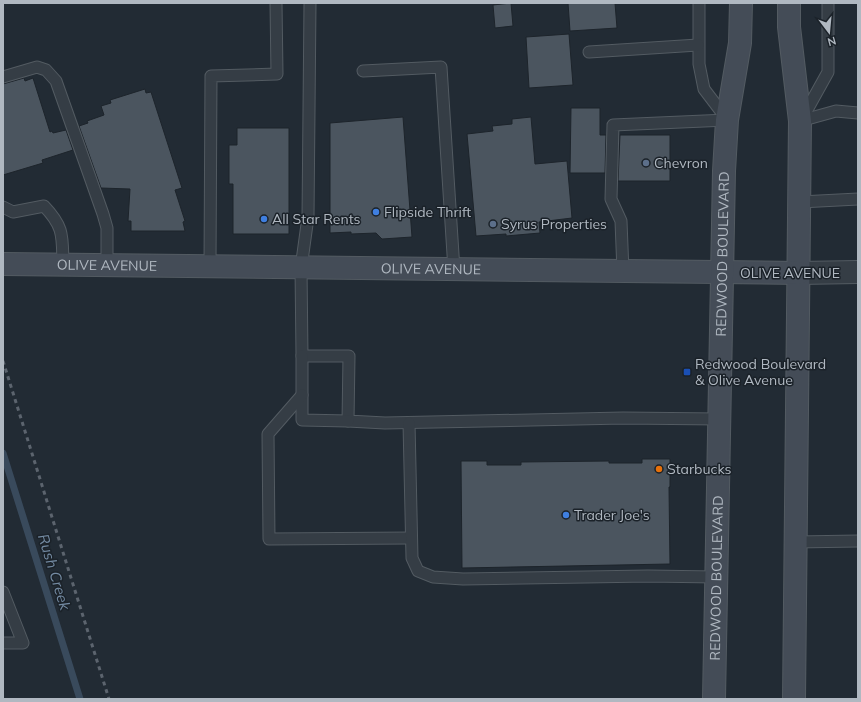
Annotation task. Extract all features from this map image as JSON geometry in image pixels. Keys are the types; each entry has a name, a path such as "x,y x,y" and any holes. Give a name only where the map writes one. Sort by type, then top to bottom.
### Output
{"main road":[{"name":"REDWOOD BOULEVARD","path":"714,699 724,171 728,120 740,43 741,3"},
{"path":"789,3 788,27 800,121 794,699"},
{"name":"OLIVE AVENUE","path":"3,264 799,273"}],"street":[{"name":"OLIVE AVENUE","path":"799,273 858,272"}],"lane":[{"path":"210,266 211,76 277,74 276,3"},
{"path":"310,3 308,217 301,268 302,420 385,423 629,418 719,419"},
{"path":"699,3 699,64 704,89 728,120"},
{"path":"800,121 828,72 828,3"},
{"path":"589,52 698,45"},
{"path":"3,77 37,67 46,70 56,80 107,228 107,265"},
{"path":"363,71 442,67 454,270"},
{"path":"800,121 836,111 858,113"},
{"path":"623,272 621,221 611,198 613,125 728,120"},
{"path":"800,202 858,199"},
{"path":"3,207 13,212 44,206 54,216 61,231 63,265"},
{"path":"302,356 349,356 348,421"},
{"path":"302,396 268,434 269,539 411,538"},
{"path":"409,422 412,558 418,571 433,577 463,579 648,576 716,577"},
{"path":"796,542 858,541"},
{"path":"3,592 23,643 3,643"}],"building":[{"path":"511,3 513,26 495,28 493,5"},
{"path":"568,3 615,3 617,28 570,31"},
{"path":"569,34 573,85 529,88 526,37"},
{"path":"24,78 25,81 33,78 50,132 52,131 53,133 66,130 73,150 42,160 43,163 3,175 3,84"},
{"path":"145,89 146,93 151,92 182,188 175,190 185,221 183,222 185,231 131,231 131,221 128,221 130,189 101,188 79,126 88,123 87,121 104,115 101,106 111,103 110,100"},
{"path":"571,108 600,108 600,135 606,135 605,173 570,173"},
{"path":"403,117 412,237 382,239 376,233 330,233 330,123"},
{"path":"531,117 535,164 567,161 572,218 539,222 540,233 506,236 506,234 476,236 467,134 493,131 492,126 512,124 512,119"},
{"path":"237,128 289,128 289,234 233,234 233,184 229,184 229,145 237,145"},
{"path":"620,135 670,135 670,181 618,181"},
{"name":"Trader Joe's","path":"642,459 670,459 670,564 462,568 461,461 487,461 487,465 521,465 521,462 609,461 609,463 642,463"}],"waterway":[{"name":"Rush Creek","path":"3,453 80,699"}],"railway":[{"path":"3,361 109,699"}],"place":[{"name":"Chevron","path":"646,163"},
{"name":"Flipside Thrift","path":"376,212"},
{"name":"All Star Rents","path":"264,219"},
{"name":"Syrus Properties","path":"493,224"},
{"name":"Redwood Boulevard & Olive Avenue","path":"687,372"},
{"name":"Starbucks","path":"659,469"},
{"name":"Trader Joe's","path":"566,515"}]}
